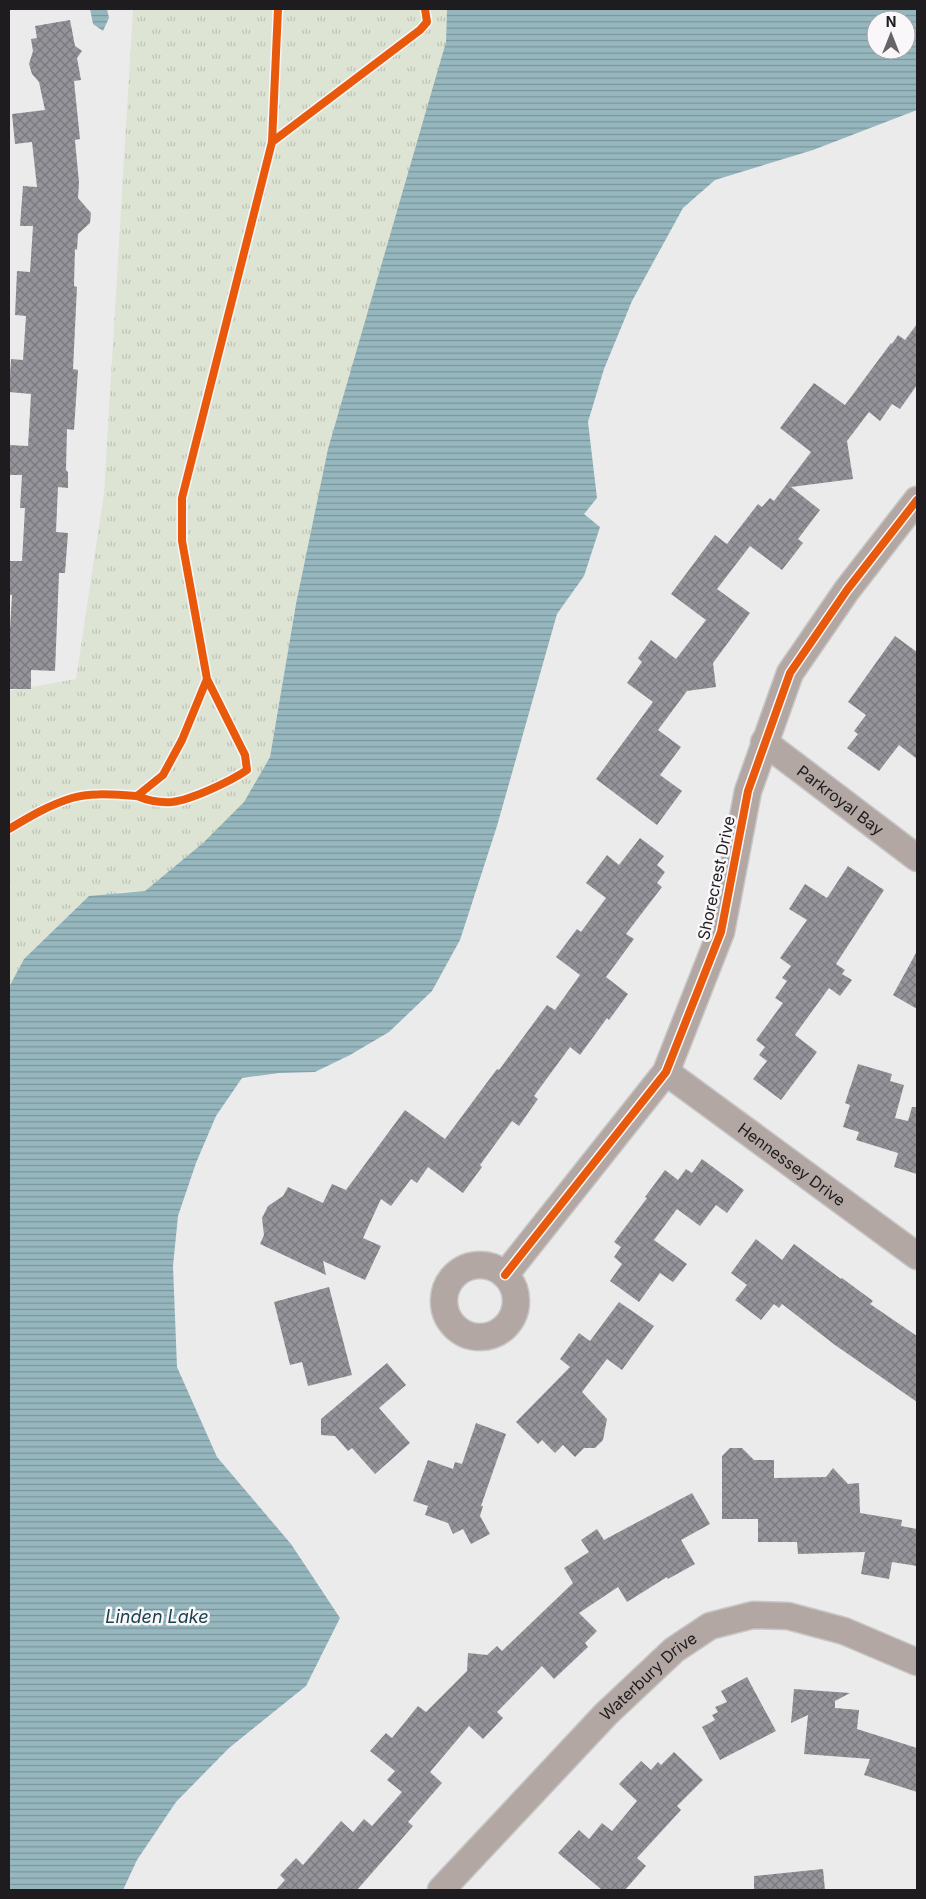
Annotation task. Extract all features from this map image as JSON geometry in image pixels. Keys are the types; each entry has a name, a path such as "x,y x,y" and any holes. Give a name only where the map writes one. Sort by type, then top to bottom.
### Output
{"street":[{"name":"Shorecrest Drive","path":"505,1275 666,1072 721,932 748,791 790,673 847,590 917,500"},
{"name":"Parkroyal Bay","path":"764,742 917,858"},
{"name":"Hennessey Drive","path":"666,1072 917,1256"},
{"name":"Waterbury Drive","path":"441,1890 606,1714 674,1650 710,1626 753,1615 788,1616 844,1632 917,1662"}],"green space":[{"path":"133,9 447,9 446,42 296,604 270,757 244,802 203,843 145,891 119,892 24,959 9,987 9,691 76,679 104,493"}],"water":[{"path":"90,9 107,9 109,18 103,31 93,24"},
{"name":"Linden Lake","path":"447,9 917,9 917,110 813,150 715,180 683,208 632,301 604,369 588,422 597,498 584,514 600,527 584,576 557,614 497,826 460,940 432,991 389,1032 350,1055 315,1072 279,1073 242,1078 216,1116 196,1163 178,1216 173,1266 177,1367 217,1457 291,1544 340,1618 306,1686 229,1748 176,1802 137,1860 123,1890 9,1890 9,987 24,959 89,896 145,891 203,843 244,802 270,757 296,604 328,449 446,42"}],"building":[{"path":"70,20 75,46 82,51 77,58 81,80 74,81 80,139 75,140 79,183 78,198 91,213 90,223 78,234 77,250 75,249 74,286 77,287 73,369 78,370 74,430 67,429 66,470 68,472 68,488 58,487 56,532 68,533 65,573 59,573 55,671 31,670 31,689 9,689 12,595 9,595 9,561 22,561 25,508 20,508 22,475 9,475 9,445 28,446 31,394 9,392 11,359 23,360 26,316 15,315 17,271 30,272 33,226 20,226 23,186 37,187 32,142 15,144 12,114 45,110 39,82 32,74 29,64 33,51 31,39 37,38 35,26"},
{"path":"917,324 917,385 900,409 892,404 880,421 869,412 847,441 853,479 791,487 820,510 798,539 803,543 782,570 750,546 717,589 750,613 713,663 716,687 687,691 658,730 681,747 660,775 682,791 657,825 596,779 653,702 627,683 642,662 638,658 651,640 676,659 706,620 671,594 715,535 727,544 758,504 762,507 770,498 774,501 811,452 780,428 814,383 845,405 898,335 905,340"},
{"path":"895,636 917,652 917,759 899,745 879,771 847,748 858,734 854,731 866,715 848,702"},
{"path":"640,838 664,856 657,865 665,872 657,883 662,887 626,934 634,939 606,977 628,994 609,1020 607,1018 580,1055 570,1047 534,1096 538,1099 519,1126 512,1121 480,1165 482,1167 463,1193 428,1167 417,1183 411,1179 391,1206 381,1199 363,1238 381,1246 365,1280 323,1261 326,1275 260,1244 264,1235 262,1218 268,1206 283,1196 288,1187 323,1203 332,1184 346,1190 405,1110 445,1139 547,1005 555,1010 580,975 556,957 577,929 581,932 606,898 586,883 607,855 619,865"},
{"path":"848,866 884,890 836,964 845,970 842,974 852,980 840,996 829,988 795,1035 817,1052 781,1100 753,1079 767,1061 759,1055 765,1047 756,1040 783,1003 775,998 787,981 782,978 791,966 780,958 807,920 789,909 805,884 827,898"},
{"path":"917,951 917,1009 893,995"},
{"path":"858,1064 892,1074 890,1081 904,1085 895,1118 908,1121 912,1107 917,1107 917,1174 894,1167 898,1153 856,1140 859,1132 843,1127 850,1105 845,1103"},
{"path":"702,1159 744,1190 727,1213 716,1205 700,1226 677,1209 654,1240 687,1264 673,1282 660,1273 639,1302 610,1281 622,1264 614,1257 621,1247 614,1242 665,1170 678,1180 686,1169 692,1173"},
{"path":"756,1239 782,1260 794,1244 873,1301 870,1304 917,1336 917,1402 835,1345 782,1304 779,1308 774,1304 761,1320 735,1300 747,1285 731,1273"},
{"path":"329,1287 352,1375 308,1386 302,1362 290,1365 274,1302"},
{"path":"619,1302 654,1326 622,1370 607,1359 582,1392 607,1419 603,1440 595,1448 584,1448 575,1457 563,1445 555,1453 542,1440 538,1444 516,1422 570,1367 560,1359 579,1333 590,1341"},
{"path":"387,1363 406,1385 379,1408 410,1443 375,1474 352,1448 348,1451 335,1436 321,1435 321,1419"},
{"path":"476,1423 506,1434 481,1506 483,1506 480,1516 490,1534 471,1544 463,1529 453,1534 448,1523 425,1515 428,1506 413,1501 428,1460 453,1469 455,1462 462,1464"},
{"path":"730,1448 742,1448 754,1460 774,1460 774,1478 826,1477 833,1468 848,1484 859,1483 860,1513 902,1520 901,1526 917,1529 917,1566 892,1562 889,1579 861,1574 865,1552 798,1554 797,1542 758,1542 758,1519 722,1519 722,1456"},
{"path":"692,1493 710,1524 681,1540 695,1564 668,1579 667,1577 627,1602 618,1587 579,1613 597,1631 585,1643 588,1647 554,1679 542,1666 497,1712 503,1718 483,1739 469,1726 430,1772 442,1783 408,1822 413,1826 357,1890 276,1890 285,1880 280,1875 296,1858 303,1865 341,1821 353,1832 364,1819 372,1826 402,1792 387,1780 395,1771 370,1751 386,1733 392,1738 418,1706 426,1712 467,1671 468,1653 487,1655 497,1646 502,1651 573,1583 564,1568 589,1552 581,1540 597,1529 604,1540"},
{"path":"747,1677 776,1731 720,1760 702,1727 715,1720 712,1715 718,1712 715,1707 727,1702 721,1691"},
{"path":"794,1689 850,1693 835,1701 835,1708 859,1710 857,1729 917,1748 917,1792 864,1775 870,1759 804,1754 808,1715 791,1723"},
{"path":"674,1752 703,1780 677,1806 681,1810 637,1858 646,1866 625,1890 602,1890 558,1853 579,1830 589,1839 602,1823 612,1831 637,1801 619,1784 641,1761 651,1770 658,1762 661,1765"},
{"path":"823,1869 825,1890 754,1890 754,1876"}],"cycle path":[{"path":"9,829 47,808 72,798 96,794 137,796 163,775 182,740 207,679 182,541 182,498 272,142 278,9"},
{"path":"272,142 420,30 427,22 425,9"},
{"path":"505,1275 666,1072 721,932 748,791 790,673 847,590 917,500"},
{"path":"137,796 158,802 180,801 211,789 247,770 245,755 207,679"}]}
